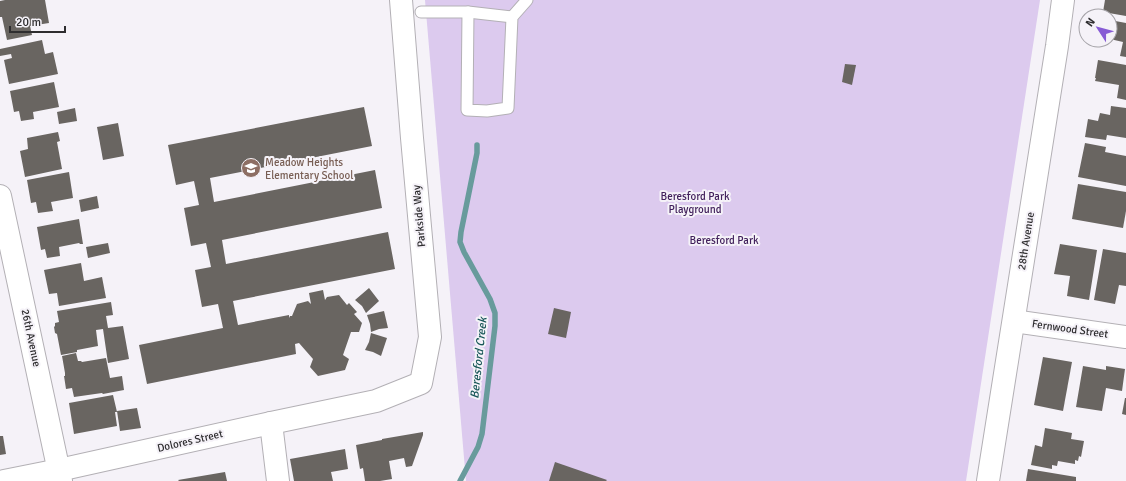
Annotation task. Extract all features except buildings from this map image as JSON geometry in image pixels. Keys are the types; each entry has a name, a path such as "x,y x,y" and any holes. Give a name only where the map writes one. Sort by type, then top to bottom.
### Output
{"street":[{"name":"Parkside Way","path":"376,401 421,383 430,337 401,0"},
{"name":"28th Avenue","path":"988,481 1056,54 1063,0"},
{"name":"26th Avenue","path":"0,196 60,476"},
{"name":"Fernwood Street","path":"1014,321 1126,337"},
{"name":"Dolores Street","path":"4,481 60,476 271,423 376,401"},
{"path":"271,423 278,481"}],"lane":[{"path":"468,12 467,110 487,111 508,108 512,17 527,0"},
{"path":"421,12 468,12 512,17"}],"green space":[{"name":"Beresford Park","path":"425,0 1040,0 966,481 466,481"}],"waterway":[{"name":"Beresford Creek","path":"460,481 478,447 482,434 495,326 495,313 490,299 460,242 477,153 477,145"}],"place":[{"name":"Meadow Heights Elementary School","path":"251,168"}],"park label":[{"name":"Beresford Park Playground","path":"695,202"}]}
